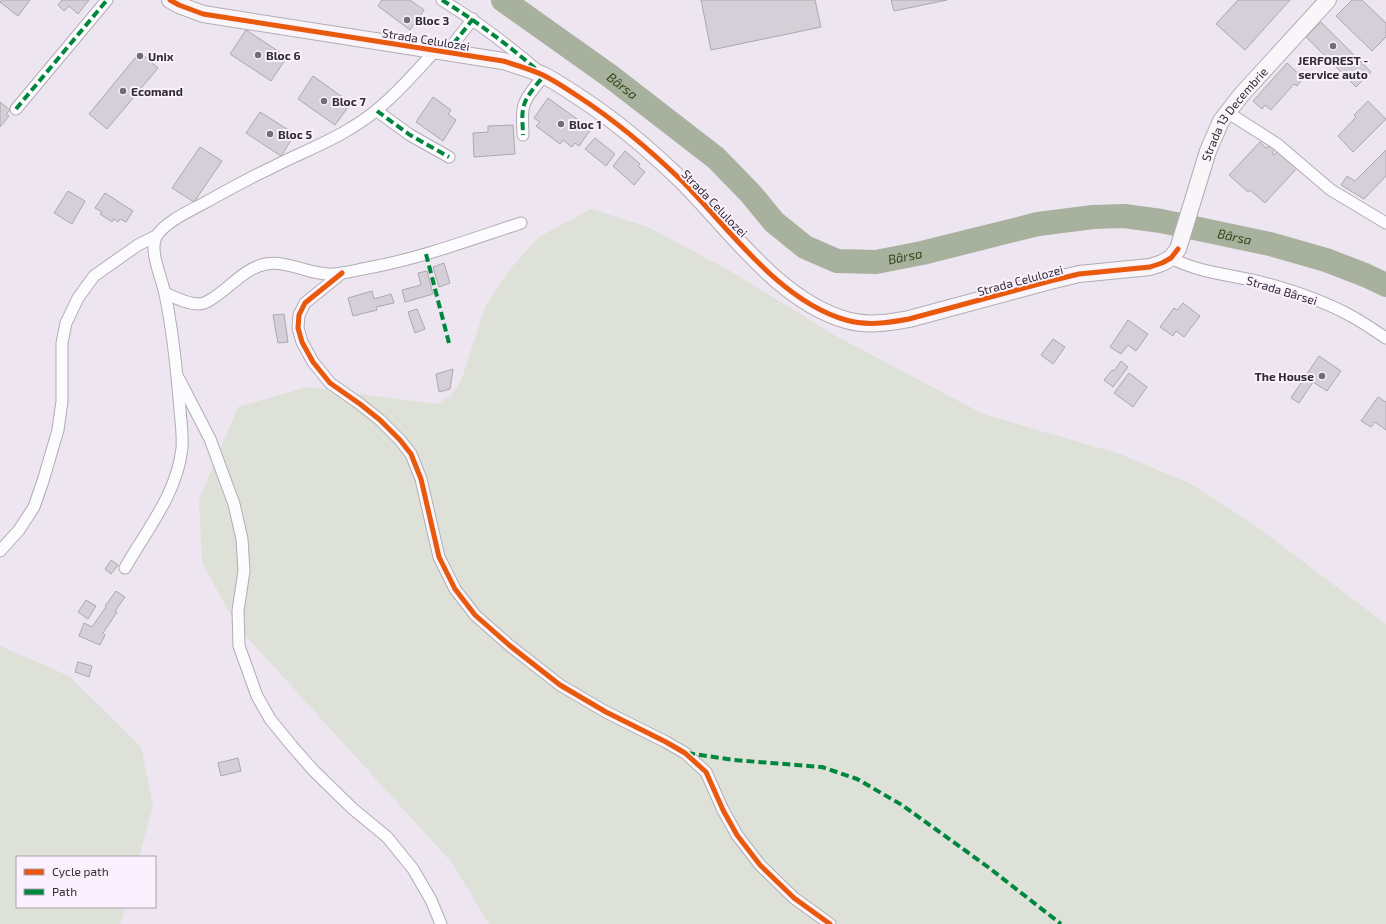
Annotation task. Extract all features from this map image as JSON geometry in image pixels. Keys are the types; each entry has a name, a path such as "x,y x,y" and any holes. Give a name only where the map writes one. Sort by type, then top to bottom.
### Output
{"street":[{"path":"16,109 107,0"},
{"name":"Strada Celulozei","path":"170,0 203,14 503,61 524,67 544,76 598,110 637,140 681,181 781,284 804,302 826,313 847,320 869,323 890,323 1050,281 1086,274 1150,267 1162,263 1175,254"},
{"name":"Strada Celulozei","path":"442,0 473,19 512,48 544,76"},
{"name":"Strada 13 Decembrie","path":"1175,254 1208,150 1227,112 1328,0"},
{"name":"Strada Celulozei","path":"0,551 19,530 34,507 43,481 58,430 62,401 62,343 66,323 78,298 94,276 138,245 156,236 167,225 185,213 270,168 350,129 377,111 473,19"},
{"path":"523,135 522,118 524,105 529,95 544,76"},
{"path":"377,111 410,135 448,157"},
{"path":"1227,112 1277,144 1331,190 1386,223"},
{"path":"165,293 189,303 202,304 218,295 256,267 266,264 276,263 310,271 333,274 342,273 426,254 521,223"},
{"path":"125,568 137,546 156,519 172,490 180,464 182,446 176,374 165,293 153,248 156,236"},
{"name":"Strada Bârsei","path":"1175,254 1185,265 1194,268 1237,276 1295,292 1326,304 1353,317 1386,338"},
{"path":"342,273 306,303 299,315 298,328 302,342 312,362 330,383 380,420 400,440 411,454 421,479 439,557 455,590 475,615 509,645 560,685 606,712 685,753 706,772 723,810 737,834 760,865 794,898 830,924"},
{"path":"176,374 210,439 234,504 242,539 244,571 238,611 239,646 258,696 270,719 313,770 386,837 413,869 431,900 441,924"}],"shaded area":[{"path":"591,209 648,227 730,271 836,336 983,414 1120,454 1191,484 1253,524 1386,624 1386,924 489,924 453,864 237,626 202,563 199,500 238,407 307,387 436,404 448,397 454,392 461,381 486,305 510,269 539,237"},
{"path":"0,646 69,676 141,747 153,806 139,856 16,856 16,908 125,908 120,924 0,924"}],"building":[{"path":"2,0 30,0 18,16 0,2"},
{"path":"62,0 89,0 78,14 69,6 64,11 58,5"},
{"name":"Bloc 3","path":"382,0 410,0 424,10 410,30 378,6"},
{"path":"701,0 815,0 821,27 711,50"},
{"path":"891,0 947,0 894,11"},
{"path":"1238,0 1290,0 1245,50 1216,24"},
{"path":"1352,0 1362,0 1386,23 1386,37 1372,51 1336,16"},
{"path":"1321,22 1371,72 1356,87 1306,37"},
{"name":"Bloc 6","path":"246,30 287,57 271,81 230,54"},
{"name":"Ecomand","path":"140,52 158,68 107,129 89,114"},
{"path":"1287,63 1303,78 1297,86 1294,84 1271,110 1265,105 1262,109 1253,101"},
{"name":"Bloc 7","path":"313,76 351,103 335,125 298,99"},
{"path":"433,97 451,110 448,114 456,120 443,141 416,122"},
{"name":"Bloc 1","path":"548,98 591,129 579,146 575,143 572,147 563,140 560,144 536,126 540,122 534,118"},
{"path":"1368,101 1386,119 1353,152 1338,136 1356,117 1354,115"},
{"path":"0,102 10,110 6,114 9,116 0,127"},
{"name":"Bloc 5","path":"260,112 295,134 281,156 246,133"},
{"path":"513,125 515,154 474,157 473,133 488,132 488,126"},
{"path":"595,138 615,154 606,166 585,149"},
{"path":"1260,142 1266,148 1270,145 1275,149 1272,153 1274,155 1279,149 1299,166 1265,203 1250,190 1248,192 1229,175"},
{"path":"200,147 222,161 194,202 172,188"},
{"path":"1386,150 1386,176 1364,199 1341,185 1347,176 1355,181"},
{"path":"625,151 640,164 638,166 645,172 634,185 613,166"},
{"path":"68,191 85,201 72,224 54,213"},
{"path":"105,193 133,211 126,222 120,219 118,222 114,219 112,222 100,214 102,212 95,208"},
{"path":"444,263 450,283 439,287 433,267"},
{"path":"427,271 433,294 405,302 402,290 421,285 418,273"},
{"path":"372,291 374,299 391,294 394,303 376,307 377,310 353,316 348,298"},
{"path":"1183,303 1200,316 1184,337 1176,331 1173,336 1160,327 1174,308 1177,310"},
{"path":"417,309 425,329 415,333 408,312"},
{"path":"284,314 288,342 278,343 273,315"},
{"path":"1128,320 1148,334 1136,351 1128,345 1121,354 1110,347"},
{"path":"1053,339 1065,347 1053,364 1041,355"},
{"name":"The House","path":"1319,356 1341,371 1327,391 1313,382 1299,403 1291,398"},
{"path":"1121,361 1128,367 1113,387 1104,380 1112,370 1114,371"},
{"path":"453,369 450,389 439,392 436,374"},
{"path":"1129,373 1147,387 1133,407 1114,393"},
{"path":"1378,397 1386,402 1386,430 1375,422 1371,427 1361,421"},
{"path":"111,560 118,565 111,574 105,569"},
{"path":"116,591 125,597 115,611 117,612 103,633 105,635 100,645 79,636 84,623 92,627"},
{"path":"86,600 96,606 88,619 78,612"},
{"path":"78,662 92,666 89,677 75,672"},
{"path":"238,758 241,771 221,776 218,763"}],"waterway":[{"name":"Bârsa","path":"503,0 610,76 716,158 751,194 774,222 805,247 837,261 876,262 922,253 1038,224 1093,217 1124,216 1161,221 1270,244 1326,260 1386,285"}],"marked path":[{"path":"16,109 107,0"},
{"path":"442,0 494,36 544,76 525,101 522,116 523,135"},
{"path":"446,53 473,19"},
{"path":"377,111 410,135 449,157"},
{"path":"426,254 450,347"},
{"path":"687,753 734,760 822,767 857,779 902,805 988,867 1061,924"}],"cycle path":[{"path":"170,0 203,14 503,61 543,75 593,106 658,158 682,181 756,261 777,280 799,297 822,310 854,322 893,322 1079,274 1150,267 1171,258 1178,249"},
{"path":"342,273 305,303 299,315 298,328 302,342 313,362 330,383 380,420 400,440 411,454 421,479 439,557 455,589 475,615 509,645 560,685 606,712 685,753 706,772 723,810 737,835 760,865 794,898 830,924"}],"place":[{"name":"Bloc 3","path":"407,20"},
{"name":"JERFOREST - service auto","path":"1333,46"},
{"name":"Bloc 6","path":"258,55"},
{"name":"Unix","path":"140,56"},
{"name":"Ecomand","path":"123,91"},
{"name":"Bloc 7","path":"324,101"},
{"name":"Bloc 1","path":"561,124"},
{"name":"Bloc 5","path":"270,134"},
{"name":"The House","path":"1322,376"}]}
